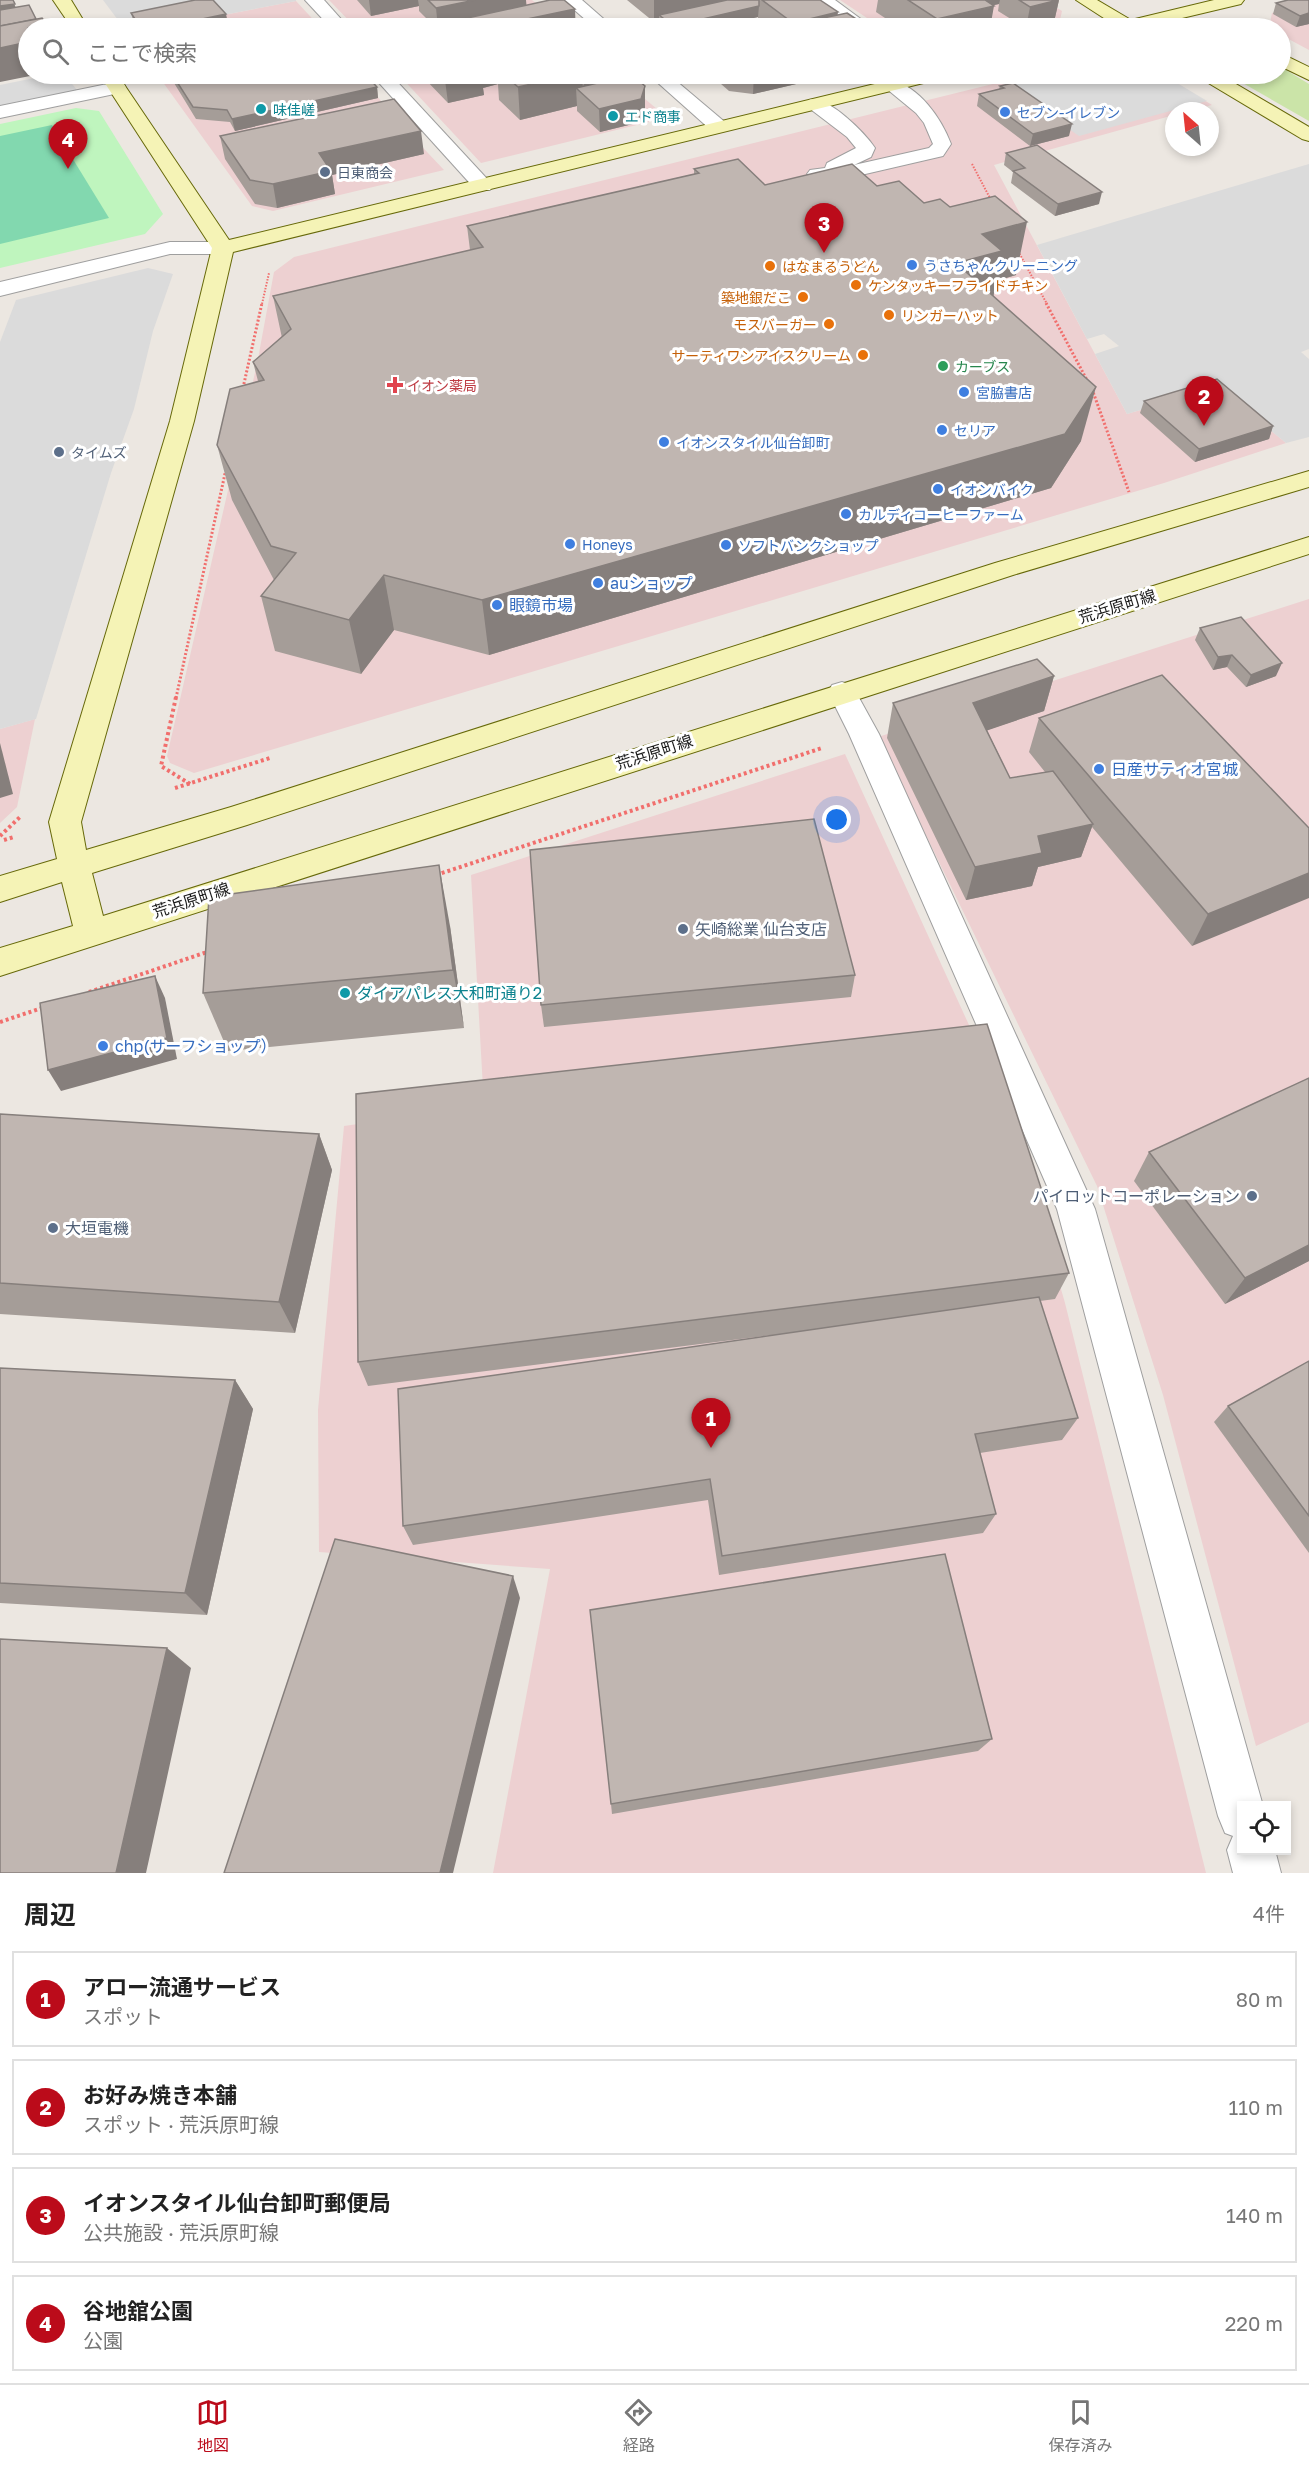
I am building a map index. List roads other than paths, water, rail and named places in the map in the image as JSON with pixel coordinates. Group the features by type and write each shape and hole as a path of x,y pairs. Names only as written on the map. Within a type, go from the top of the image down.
{"street":[{"path":"62,0 74,18"},
{"path":"314,0 331,18"},
{"path":"572,0 593,18"},
{"path":"824,0 850,18"},
{"path":"1085,0 1112,18"},
{"path":"1179,0 1210,18"},
{"path":"1165,18 1235,0"},
{"path":"1291,64 1309,74"},
{"path":"0,112 102,84"},
{"path":"91,932 65,822 182,421 223,248 115,84"},
{"path":"389,84 483,186"},
{"path":"669,84 719,127"},
{"path":"0,289 170,248 223,248 895,84"},
{"path":"1224,84 1309,135"},
{"path":"0,889 236,817 1004,569 1309,479"},
{"name":"荒浜原町線","path":"0,962 1309,545"},
{"path":"842,692 864,734 1076,1209 1238,1801"},
{"path":"1252,1855 1257,1873"}],"lane":[{"path":"822,172 848,172 936,152 942,144 934,121 921,107 891,85"},
{"path":"800,178 822,172 864,153 866,148 854,134 815,104"}],"place":[{"name":"味佳嵯","path":"261,109"},
{"name":"セブン-イレブン","path":"1005,112"},
{"name":"エド商事","path":"613,116"},
{"name":"谷地舘公園","path":"68,169"},
{"name":"日東商会","path":"325,172"},
{"name":"イオンスタイル仙台卸町郵便局","path":"824,253"},
{"name":"うさちゃんクリーニング","path":"912,265"},
{"name":"はなまるうどん","path":"770,266"},
{"name":"ケンタッキーフライドチキン","path":"856,285"},
{"name":"築地銀だこ","path":"803,297"},
{"name":"リンガーハット","path":"889,315"},
{"name":"モスバーガー","path":"829,324"},
{"name":"サーティワンアイスクリーム","path":"863,355"},
{"name":"カーブス","path":"943,366"},
{"name":"イオン薬局","path":"395,385"},
{"name":"宮脇書店","path":"964,392"},
{"name":"お好み焼き本舗","path":"1204,426"},
{"name":"セリア","path":"942,430"},
{"name":"イオンスタイル仙台卸町","path":"664,442"},
{"name":"タイムズ","path":"59,452"},
{"name":"イオンバイク","path":"938,489"},
{"name":"カルディコーヒーファーム","path":"846,514"},
{"name":"Honeys","path":"570,544"},
{"name":"ソフトバンクショップ","path":"726,545"},
{"name":"auショップ","path":"598,583"},
{"name":"眼鏡市場","path":"497,605"},
{"name":"日産サティオ宮城","path":"1099,769"},
{"name":"矢崎総業 仙台支店","path":"683,929"},
{"name":"ダイアパレス大和町通り2","path":"345,993"},
{"name":"chp(サーフショップ）","path":"103,1046"},
{"name":"パイロットコーポレーション","path":"1252,1196"},
{"name":"大垣電機","path":"53,1228"},
{"name":"アロー流通サービス","path":"711,1448"}]}
